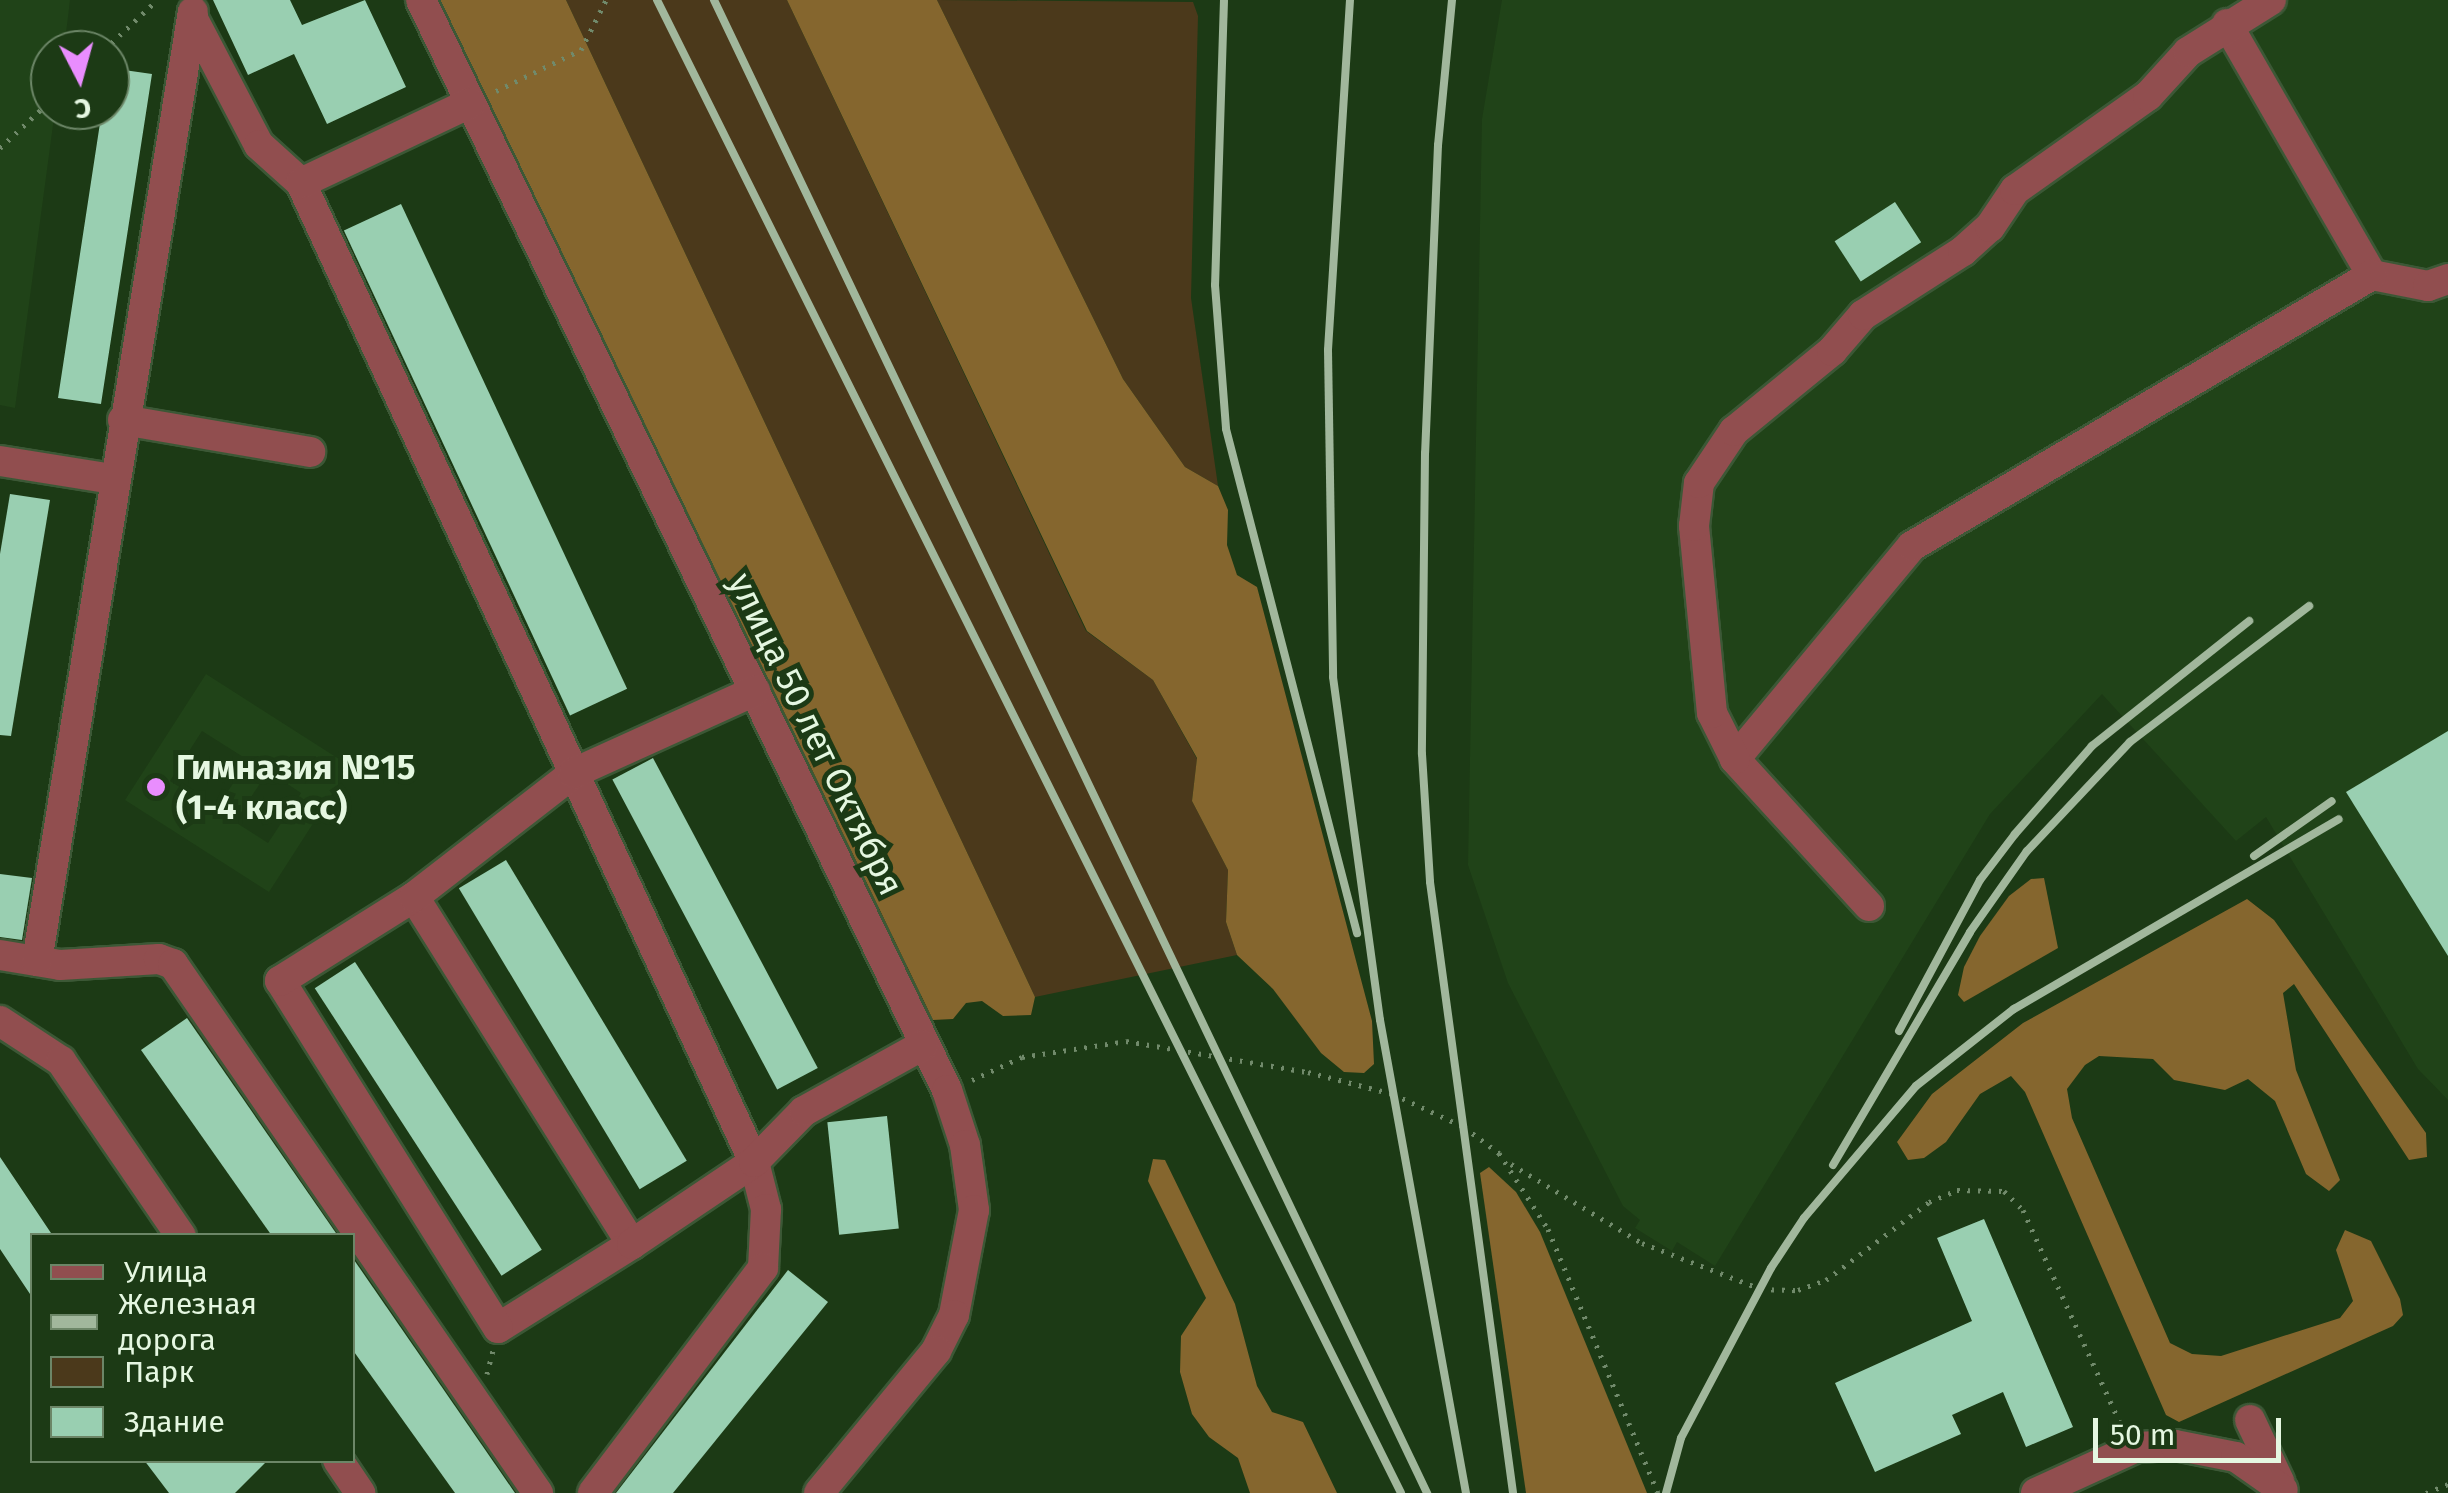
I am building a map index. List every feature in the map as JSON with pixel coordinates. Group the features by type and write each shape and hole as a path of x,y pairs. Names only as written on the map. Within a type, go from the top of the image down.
{"street":[{"name":"улица 50 лет Октября","path":"421,0 947,1090 965,1145 974,1210 958,1300 936,1351 819,1493"},
{"path":"1869,906 1735,759 1712,713 1696,564 1699,484 1713,454 1832,351 1863,315 1963,250 2036,172 2090,142 2227,24 2271,0"},
{"path":"194,9 259,145 301,183 754,1162 766,1208 763,1268 593,1493"},
{"path":"37,961 113,480 194,9"},
{"path":"2227,24 2372,275"},
{"path":"301,183 470,103"},
{"path":"1735,759 1912,546 2372,275 2428,286 2448,279"},
{"path":"123,420 310,452"},
{"path":"0,461 113,480"},
{"path":"754,691 574,773 414,897 280,980 498,1328 754,1162 804,1111 922,1044"},
{"path":"414,897 632,1244"},
{"path":"0,955 37,961 159,959 173,964 538,1493"},
{"path":"0,1021 61,1061 179,1233"},
{"path":"2250,1420 2284,1492"},
{"path":"2036,1493 2137,1447 2221,1452 2260,1468 2284,1492"},
{"path":"340,1463 360,1493"}],"path":[{"path":"123,30 152,0"},
{"path":"470,103 580,50 606,0"},
{"path":"0,148 30,120"},
{"path":"947,1090 1022,1057 1080,1044 1174,1046 1393,1094 1464,1127 1504,1159 1642,1244 1760,1289 1798,1290 1826,1280 1929,1202 1957,1190 2004,1191 2023,1210 2106,1404 2137,1447"},
{"path":"1504,1159 1548,1229 1658,1493"},
{"path":"480,1404 498,1328"},
{"path":"2426,1493 2448,1484"}],"shaded area":[{"path":"0,0 70,0 66,30 30,30 30,130 52,130 15,408 0,405"},
{"path":"440,0 566,0 1035,997 1031,1015 1003,1016 982,1001 966,1003 953,1019 933,1020"},
{"path":"787,0 937,0 1123,379 1185,467 1218,486 1228,510 1227,545 1237,575 1257,587 1372,1021 1374,1064 1364,1073 1344,1072 1321,1053 1273,989 1237,955 1226,922 1228,870 1192,801 1197,758 1153,680 1087,631"},
{"path":"1502,0 2448,0 2448,1100 2418,1069 2266,817 2236,841 2102,694 1990,814 1715,1266 1677,1242 1672,1251 1635,1228 1640,1220 1623,1206 1508,983 1468,865 1482,119"},
{"name":"Гимназия №15 (1-4 класс)","path":"206,674 350,766 269,892 125,800","holes":["202,731 248,760 216,810 170,781","268,771 301,793 268,843 235,822"]},
{"path":"2044,878 2058,948 1964,1002 1958,995 1964,967 1980,936 2009,896 2031,879"},
{"path":"2247,899 2274,920 2426,1133 2427,1157 2409,1160 2294,984 2283,993 2296,1070 2340,1180 2329,1191 2306,1174 2275,1101 2248,1079 2225,1090 2174,1080 2153,1059 2099,1056 2085,1065 2067,1089 2072,1118 2170,1343 2192,1354 2221,1356 2340,1318 2353,1301 2336,1250 2345,1230 2371,1241 2400,1299 2403,1315 2393,1326 2179,1422 2166,1415 2025,1092 2011,1076 1980,1094 1946,1142 1924,1158 1908,1160 1897,1142 1932,1094 2023,1023"},
{"path":"1153,1159 1165,1160 1235,1304 1257,1386 1272,1412 1303,1422 1337,1493 1250,1493 1238,1458 1209,1437 1192,1414 1180,1372 1181,1336 1206,1298 1148,1181"},
{"path":"1489,1167 1516,1192 1540,1232 1647,1493 1526,1493 1480,1173"}],"green space":[{"path":"566,0 787,0 1086,631 1153,680 1197,759 1192,801 1228,870 1226,922 1237,955 1035,997"},
{"path":"937,0 1193,2 1198,16 1191,298 1218,486 1185,467 1123,379"}],"building":[{"path":"213,0 290,0 302,25 365,0 406,87 327,124 294,54 248,75"},
{"path":"130,71 152,74 101,404 58,398 99,130 130,130"},
{"path":"1895,202 1921,242 1861,281 1835,241"},
{"path":"401,204 627,689 570,715 344,231"},
{"path":"10,494 50,500 11,736 0,735 0,554"},
{"path":"2448,731 2448,956 2346,792"},
{"path":"653,758 818,1068 777,1090 612,780"},
{"path":"506,860 687,1161 640,1189 459,888"},
{"path":"0,874 32,878 22,940 0,937"},
{"path":"355,962 542,1250 502,1276 315,988"},
{"path":"187,1018 336,1233 270,1233 141,1050"},
{"path":"887,1116 899,1228 839,1235 827,1122"},
{"path":"0,1157 51,1233 30,1233 30,1294 0,1249"},
{"path":"1984,1219 2073,1427 2026,1447 2003,1392 1952,1415 1961,1434 1875,1472 1835,1383 1972,1321 1937,1238"},
{"path":"355,1261 515,1493 455,1493 355,1353"},
{"path":"788,1270 828,1302 673,1493 616,1493"},
{"path":"146,1463 265,1463 235,1493 169,1493"}],"railway":[{"path":"657,0 1401,1493"},
{"path":"714,0 1427,1493"},
{"path":"1224,0 1215,285 1226,429 1357,933"},
{"path":"1350,0 1328,350 1333,677 1380,1020 1466,1493"},
{"path":"1452,0 1438,145 1425,453 1422,754 1430,882 1513,1493"},
{"path":"1833,1165 1970,932 2027,851 2130,742 2309,606"},
{"path":"1899,1031 1980,880 2015,834 2092,746 2249,621"},
{"path":"2254,856 2332,801"},
{"path":"1666,1493 1681,1438 1771,1268 1804,1218 1916,1086 2014,1009 2339,819"}],"place":[{"name":"Гимназия №15 (1-4 класс)","path":"156,787"}]}
